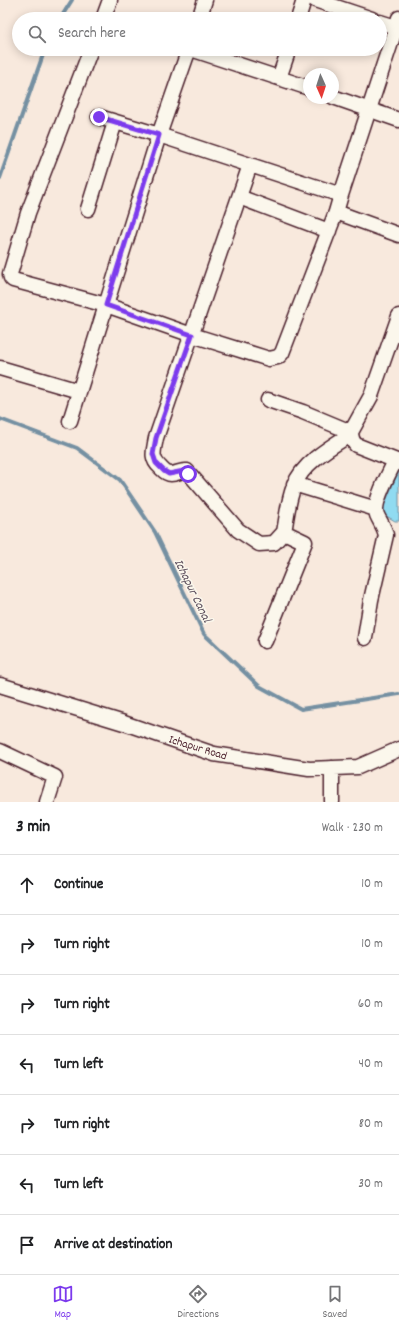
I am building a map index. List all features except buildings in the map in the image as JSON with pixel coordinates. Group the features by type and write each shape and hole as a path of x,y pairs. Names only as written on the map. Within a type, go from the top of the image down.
{"street":[{"path":"106,12 110,0"},
{"path":"201,12 205,0"},
{"path":"300,12 304,0"},
{"path":"315,0 351,12"},
{"path":"387,52 397,22"},
{"path":"88,56 28,212 10,274 11,278 13,280 106,305 192,335 269,359 278,357 282,354 336,212 386,56"},
{"path":"70,421 159,135 187,56"},
{"path":"212,56 303,86"},
{"path":"280,78 286,56"},
{"path":"339,99 399,120"},
{"path":"99,117 159,135 341,195"},
{"path":"88,209 116,122"},
{"path":"250,165 156,438 153,454 153,459 156,463 166,473 172,474 184,471 187,472 238,530 259,544 274,543 284,532 289,502 294,484 302,472 324,451 351,433 371,396 399,316"},
{"path":"239,197 329,231"},
{"path":"336,212 399,235"},
{"path":"0,368 79,391"},
{"path":"268,400 303,412 351,433"},
{"path":"351,433 353,442 356,445 397,461 376,505 376,514 384,527 386,535 371,600 365,638"},
{"path":"294,484 376,509"},
{"path":"265,641 305,542 284,532"},
{"name":"Ichapur Road","path":"0,685 124,723 214,754 309,769 358,767 399,749"},
{"path":"0,751 55,777 47,802"},
{"path":"332,768 332,802"}],"water":[{"path":"399,470 399,521 395,521 381,513"}],"waterway":[{"path":"64,12 72,0"},
{"path":"0,178 43,56"},
{"name":"Ichapur Canal","path":"0,419 77,448 120,480 155,532 204,634 259,686 301,709 399,694"}],"route":[{"path":"99,117 159,135 106,305 192,335 156,438 153,454 153,459 166,473 172,474 184,471 188,474"}]}
